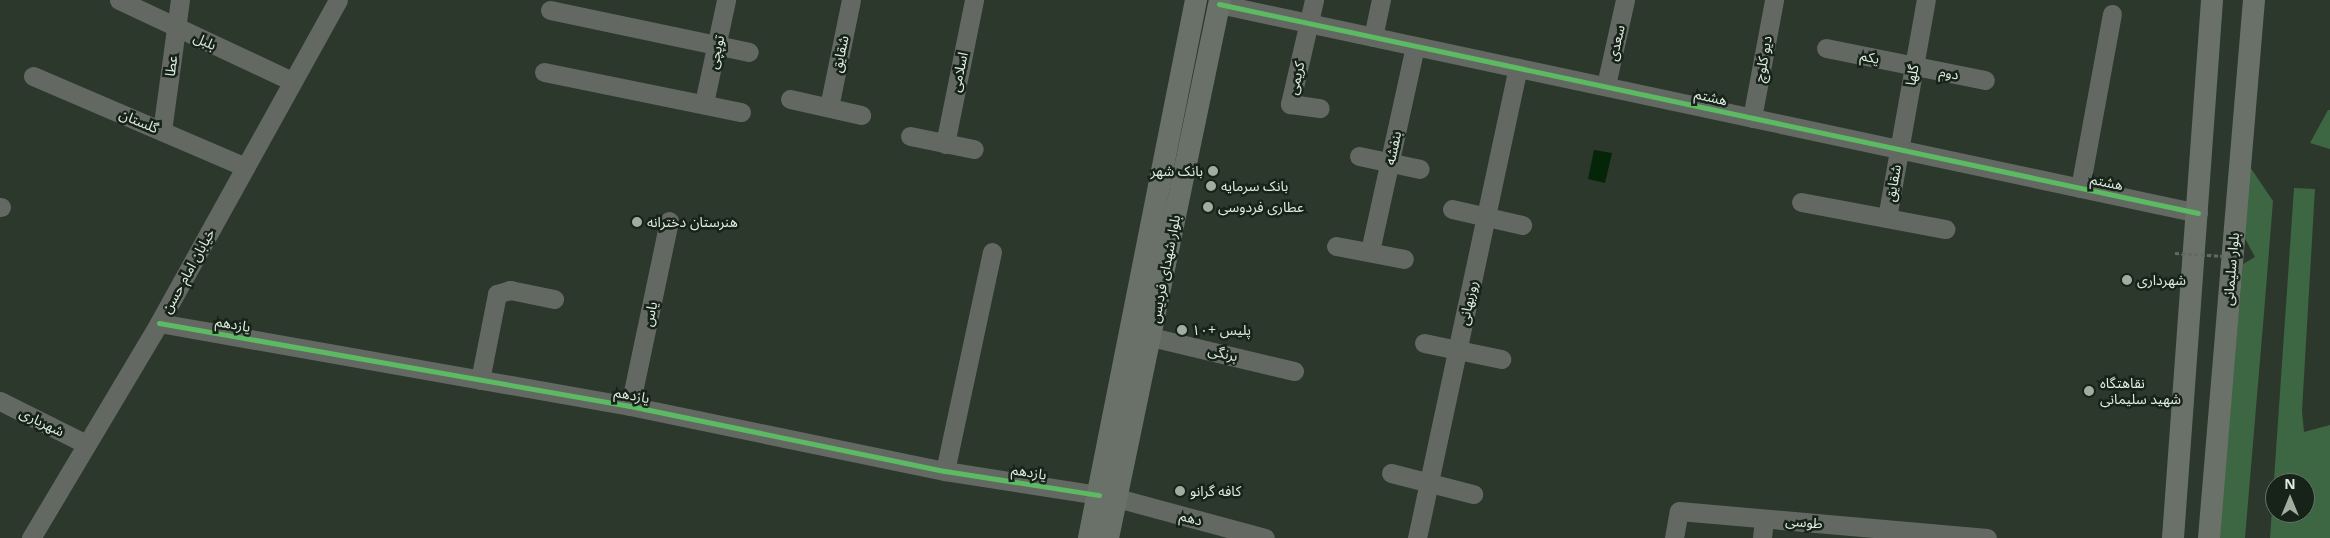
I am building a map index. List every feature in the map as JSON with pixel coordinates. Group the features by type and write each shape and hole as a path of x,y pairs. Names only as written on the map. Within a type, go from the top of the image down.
{"main road":[{"name":"بلوار شهدای فردیس","path":"1108,538 1108,497 1196,0"},
{"path":"2173,538 2212,0"},
{"name":"بلوار سلیمانی","path":"2209,538 2254,0"},
{"name":"بلوار شهدای فردیس","path":"1089,538 1108,497 1151,337 1220,2"}],"street":[{"name":"بلبل","path":"119,0 292,81"},
{"name":"عطا","path":"162,131 180,0"},
{"name":"خیابان امام حسن","path":"30,538 84,443 159,323 338,0"},
{"name":"توپچی","path":"704,103 726,0"},
{"name":"شقایق","path":"829,107 851,0"},
{"name":"اسلامی","path":"944,144 974,0"},
{"path":"1309,23 1314,0"},
{"path":"1373,37 1381,0"},
{"name":"سعدی","path":"1606,85 1625,0"},
{"name":"دیو کلوچ","path":"1752,118 1774,0"},
{"name":"گلها","path":"1899,149 1926,0"},
{"name":"هشتم","path":"1220,2 1373,37 1606,85 2198,213"},
{"path":"550,10 749,52"},
{"path":"2080,188 2112,14"},
{"name":"کریمی","path":"1309,23 1290,104 1320,108"},
{"name":"بنفشه","path":"1370,251 1415,46"},
{"name":"یکم","path":"1826,48 1914,67"},
{"name":"دوم","path":"1914,67 1984,80"},
{"name":"روزبهانی","path":"1418,538 1518,68"},
{"path":"544,72 741,112"},
{"name":"گلستان","path":"34,76 245,167"},
{"path":"790,99 861,115"},
{"path":"910,136 974,149"},
{"name":"شقایق","path":"1887,218 1899,149"},
{"path":"1359,156 1420,169"},
{"path":"1801,202 1945,229"},
{"path":"1452,209 1522,225"},
{"name":"یاس","path":"630,406 669,221"},
{"path":"1336,246 1404,259"},
{"path":"945,471 992,252"},
{"path":"480,380 497,294 510,290 554,299"},
{"name":"یازدهم","path":"159,323 630,406 945,471 1108,497"},
{"name":"برنگی","path":"1151,337 1294,370"},
{"path":"1424,344 1501,359"},
{"name":"شهریاری","path":"0,401 84,443"},
{"path":"1391,473 1473,494"},
{"name":"دهم","path":"1108,497 1265,538"},
{"name":"طوسی","path":"1674,538 1678,511 1987,538"},
{"path":"1762,538 1764,519"}],"path":[{"path":"2175,253 2241,257"}],"shaded area":[{"path":"2328,110 2330,110 2330,149 2310,143"},
{"path":"1594,150 1612,153 1605,183 1588,179"},
{"path":"2250,167 2273,201 2264,313 2245,538 2219,538 2243,264 2255,257 2242,233"},
{"path":"2294,188 2315,189 2302,411 2304,432 2330,425 2330,538 2270,538 2271,523 2315,523 2315,473 2274,473"}],"cycle path":[{"path":"1219,4 2198,213"},
{"path":"159,323 630,406 945,471 1099,495"}],"place":[{"name":"بانک شهر","path":"1213,171"},
{"name":"بانک سرمایه","path":"1211,186"},
{"name":"عطاری فردوسی","path":"1208,207"},
{"name":"هنرستان دخترانه","path":"637,222"},
{"name":"شهرداری","path":"2127,280"},
{"name":"پلیس +۱۰","path":"1182,330"},
{"name":"نقاهتگاه شهید سلیمانی","path":"2089,391"},
{"name":"کافه گرانو","path":"1180,491"}]}
